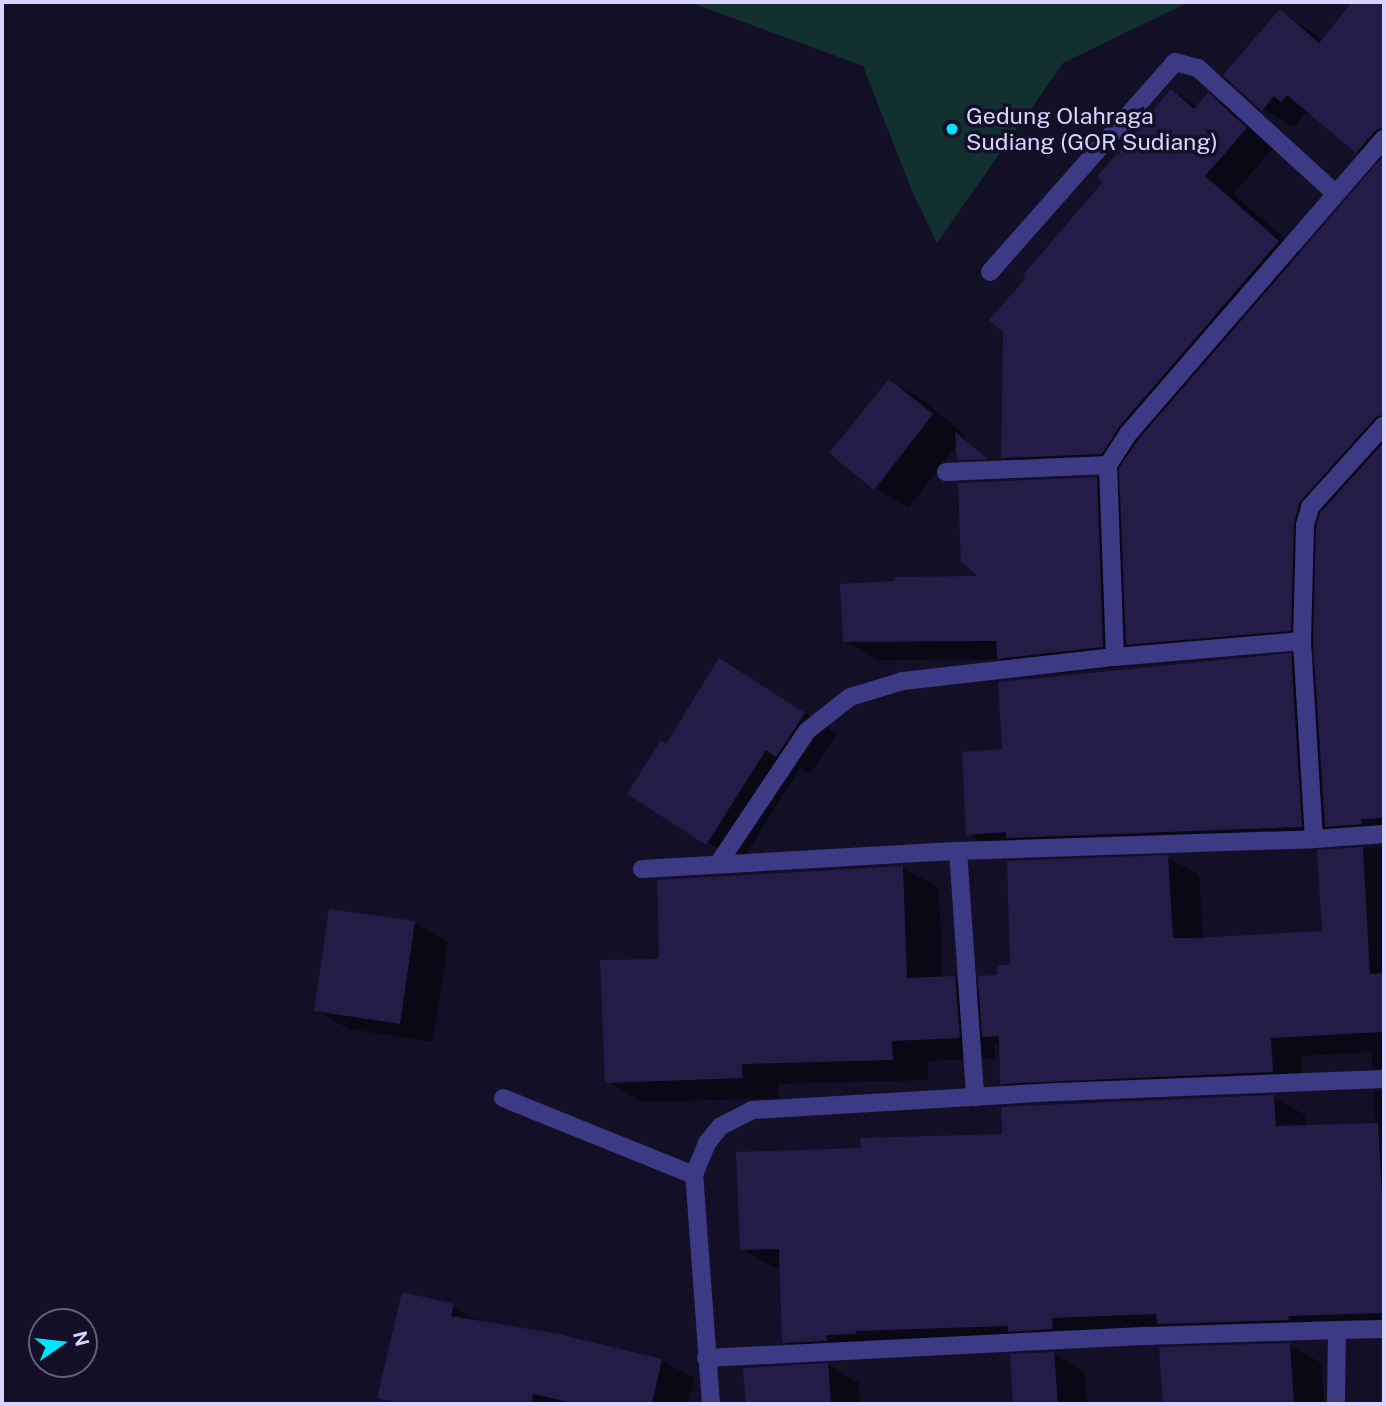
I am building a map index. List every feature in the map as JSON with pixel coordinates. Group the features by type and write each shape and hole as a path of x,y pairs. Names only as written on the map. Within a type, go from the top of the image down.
{"street":[{"path":"990,272 1175,62 1198,68 1335,192"},
{"path":"1115,657 1108,465 1128,434 1384,138"},
{"path":"1314,839 1302,641 1306,526 1310,507 1384,425"},
{"path":"946,472 1108,465"},
{"path":"718,864 807,731 850,697 903,681 1115,657 1302,641"},
{"path":"642,869 958,851 1314,839 1384,834"},
{"path":"958,851 975,1097"},
{"path":"711,1404 694,1175 707,1143 721,1126 752,1110 1384,1079"},
{"path":"503,1098 694,1175"},
{"path":"706,1358 1147,1336 1384,1329"},
{"path":"1336,1404 1337,1330"}],"green space":[{"name":"Gedung Olahraga Sudiang (GOR Sudiang)","path":"689,2 1189,2 1063,63 937,243 912,191 863,66"}],"building":[{"path":"1352,2 1384,2 1384,127 1376,130 1356,153 1287,95 1281,102 1274,96 1262,111 1223,75 1280,9 1319,43"},
{"path":"1171,89 1194,109 1208,92 1247,128 1205,176 1279,241 1119,427 1102,454 1001,458 1003,332 989,320 1026,278 1023,275 1103,182 1097,177"},
{"path":"1384,155 1384,414 1376,417 1299,503 1294,524 1291,631 1126,645 1119,468 1137,441"},
{"path":"889,379 933,414 874,490 829,453"},
{"path":"955,432 988,459 957,460"},
{"path":"1384,442 1384,818 1361,819 1362,824 1325,827 1313,641 1316,527 1320,513"},
{"path":"1097,477 1103,647 997,659 996,641 843,642 840,584 895,581 895,577 978,576 961,562 958,483"},
{"path":"1291,653 1302,827 1006,838 1006,832 966,835 962,752 1002,749 998,682"},
{"path":"719,658 805,713 776,757 766,750 706,845 627,794 661,740 666,744"},
{"path":"1363,847 1370,974 1384,973 1384,1032 1271,1038 1273,1072 1000,1084 999,1036 982,1037 978,976 997,975 997,965 1010,965 1007,861 1168,855 1173,938 1194,938 1322,931 1317,850"},
{"path":"903,866 907,978 955,976 960,1038 892,1041 893,1060 742,1064 743,1078 605,1083 600,960 659,959 657,880"},
{"path":"329,909 415,921 400,1024 314,1011"},
{"path":"1274,1095 1276,1126 1378,1123 1384,1235 1384,1313 1288,1316 1289,1320 1157,1324 1156,1314 1052,1318 1053,1329 1008,1332 1008,1326 856,1331 856,1334 826,1335 827,1341 782,1343 779,1249 740,1250 736,1152 861,1148 860,1138 1002,1134 1001,1107"},
{"path":"402,1292 454,1304 451,1316 558,1334 662,1359 652,1404 578,1404 533,1394 531,1404 404,1404 377,1398"},
{"path":"1290,1343 1294,1404 1163,1404 1159,1347"},
{"path":"1054,1352 1058,1404 1013,1404 1010,1354"},
{"path":"828,1363 831,1404 746,1404 743,1368"}],"place":[{"name":"Gedung Olahraga Sudiang (GOR Sudiang)","path":"952,129"}]}
